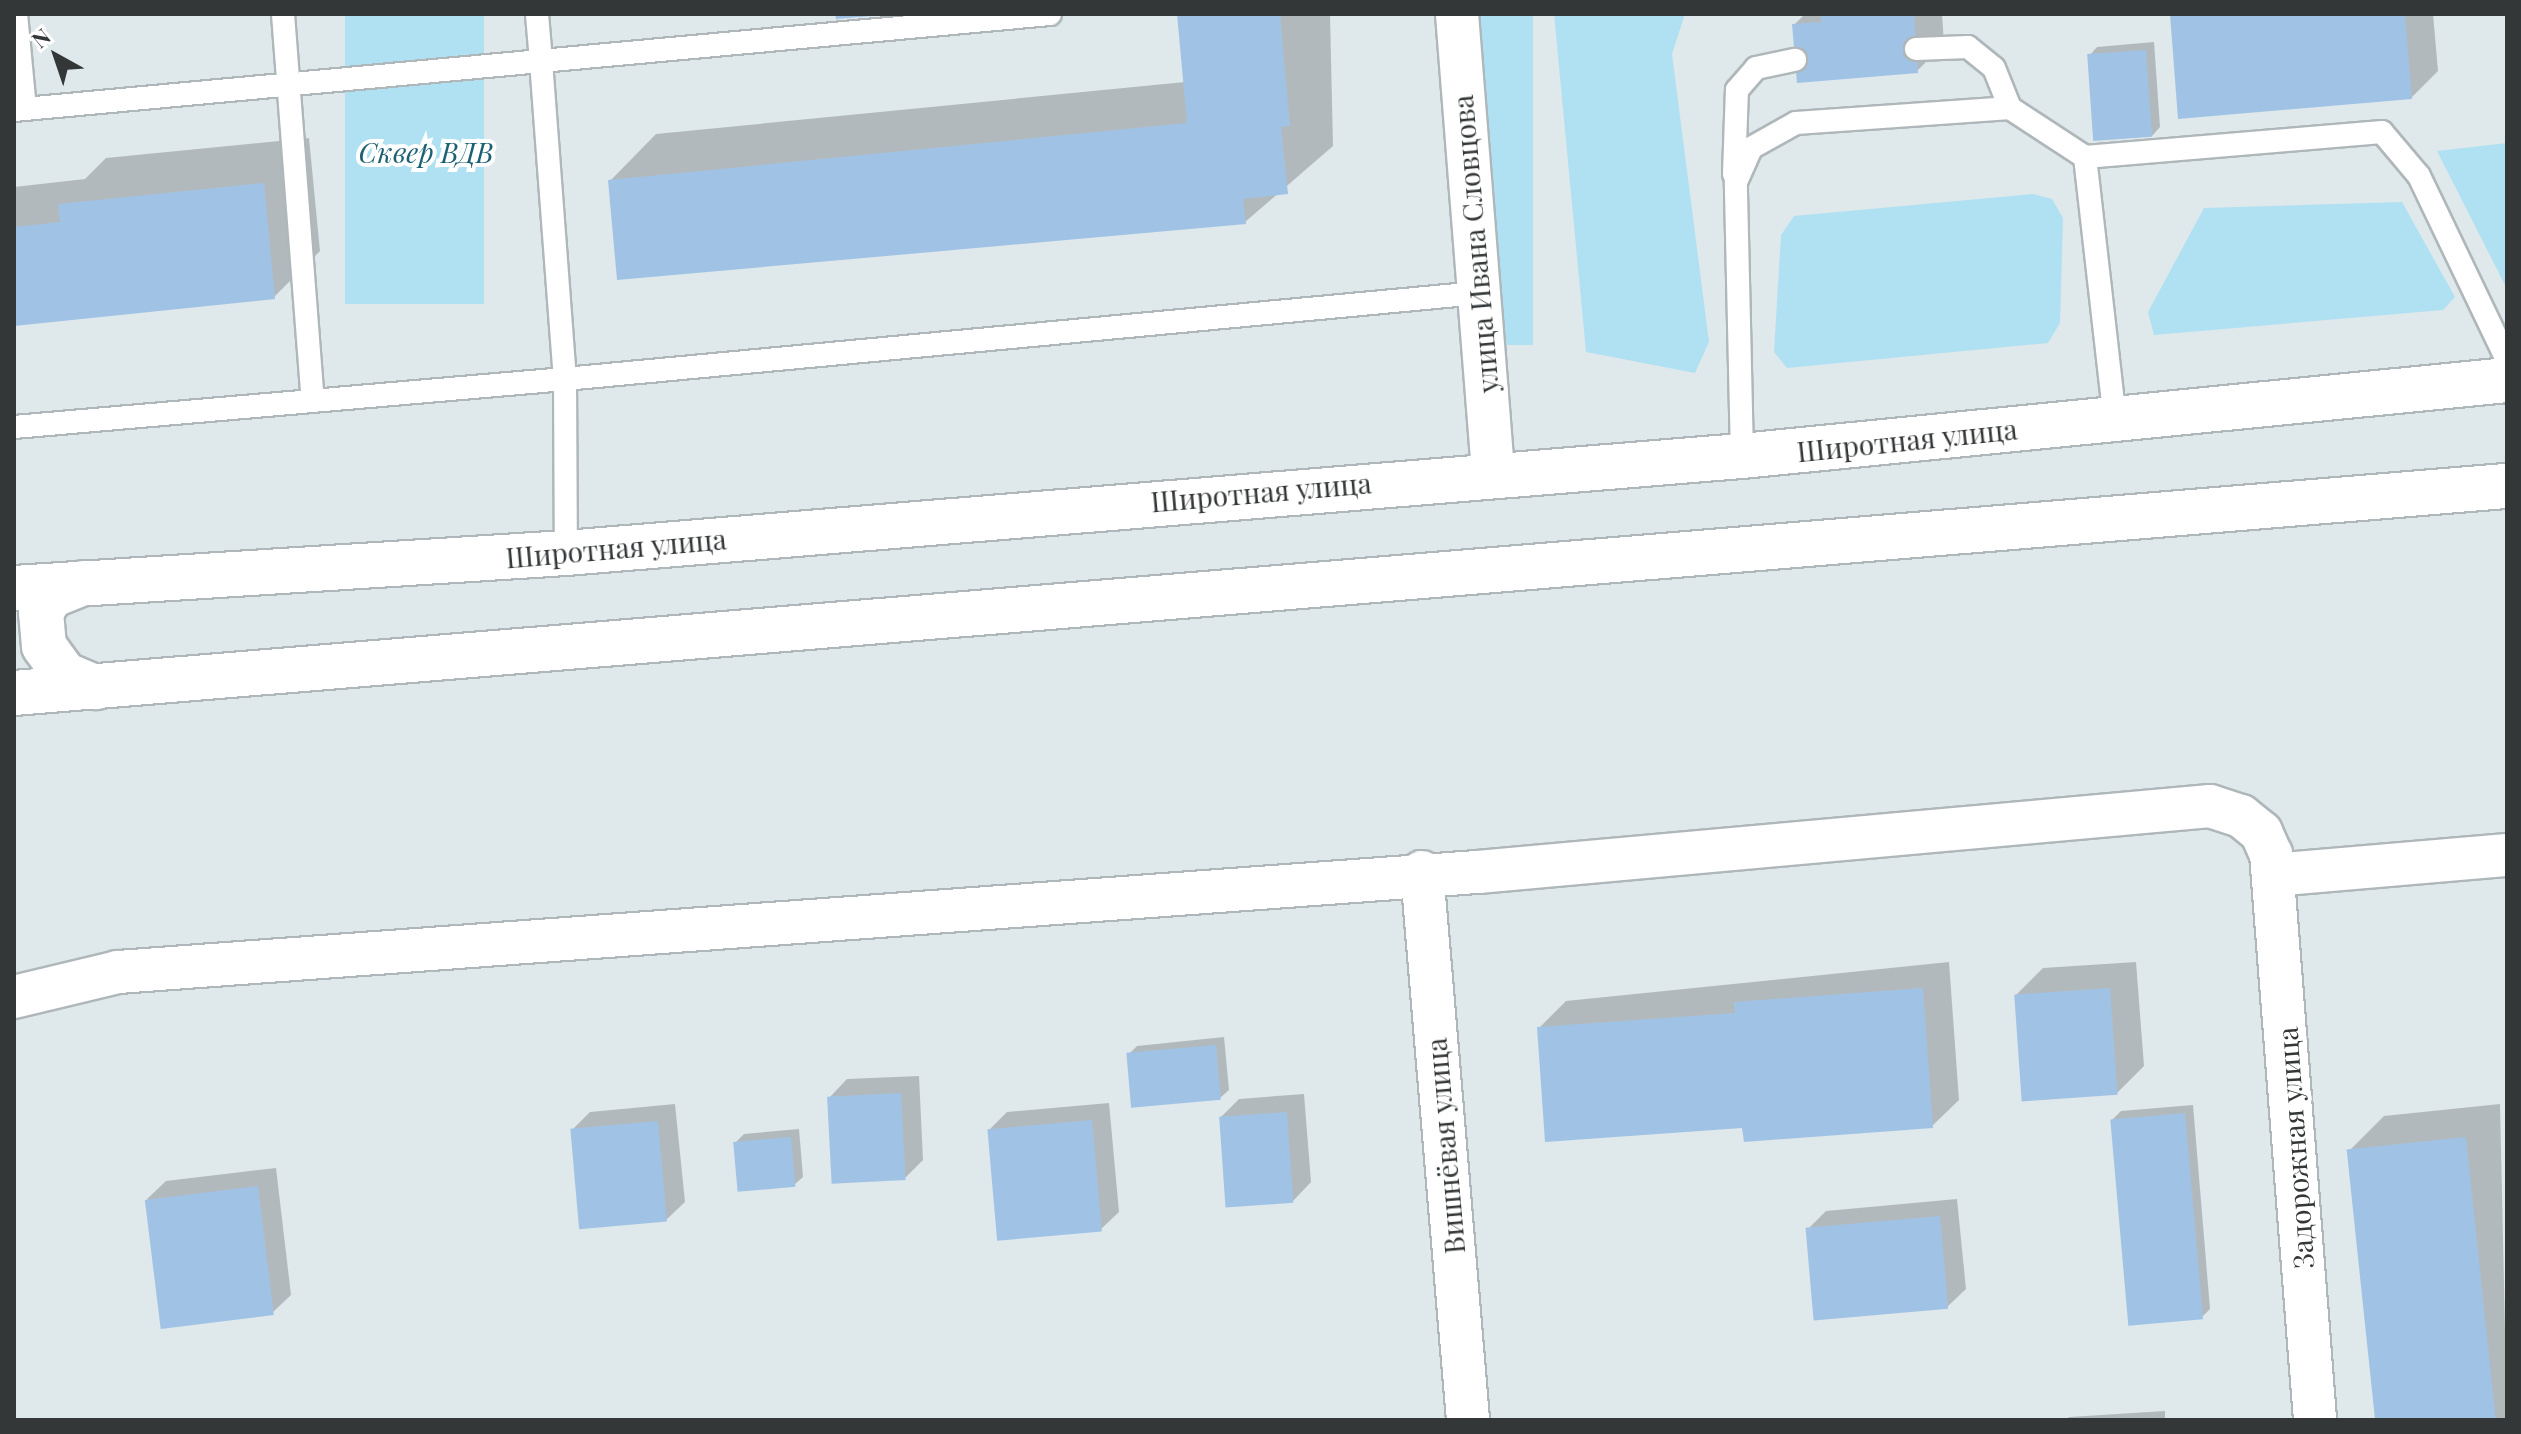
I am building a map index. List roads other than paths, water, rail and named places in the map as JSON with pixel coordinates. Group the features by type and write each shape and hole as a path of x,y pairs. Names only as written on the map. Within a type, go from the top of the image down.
{"main road":[{"name":"Широтная улица","path":"14,588 566,553 1742,456 2507,380"},
{"path":"14,693 2507,486"},
{"path":"85,582 51,596 41,612 43,635 64,674 95,687"}],"street":[{"name":"улица Ивана Словцова","path":"1457,14 1493,475"},
{"name":"Задорожная улица","path":"14,997 118,972 1422,872 2210,806 2261,832 2273,875 2315,1420"},
{"path":"2273,875 2507,855"},
{"name":"Вишнёвая улица","path":"1422,872 1468,1420"}],"lane":[{"path":"16,14 20,110 1050,14"},
{"path":"283,14 313,400"},
{"path":"537,14 565,379 566,553"},
{"path":"1916,49 1968,47 1994,68 2010,108 2085,157 2382,132 2419,176 2507,360"},
{"path":"1742,456 1735,201 1737,90 1756,68 1795,60"},
{"path":"1735,201 1741,164 1779,128 2010,108"},
{"path":"2085,157 2115,419"},
{"path":"14,427 1479,293"}],"park label":[{"name":"Сквер ВДВ","path":"426,152"}]}
